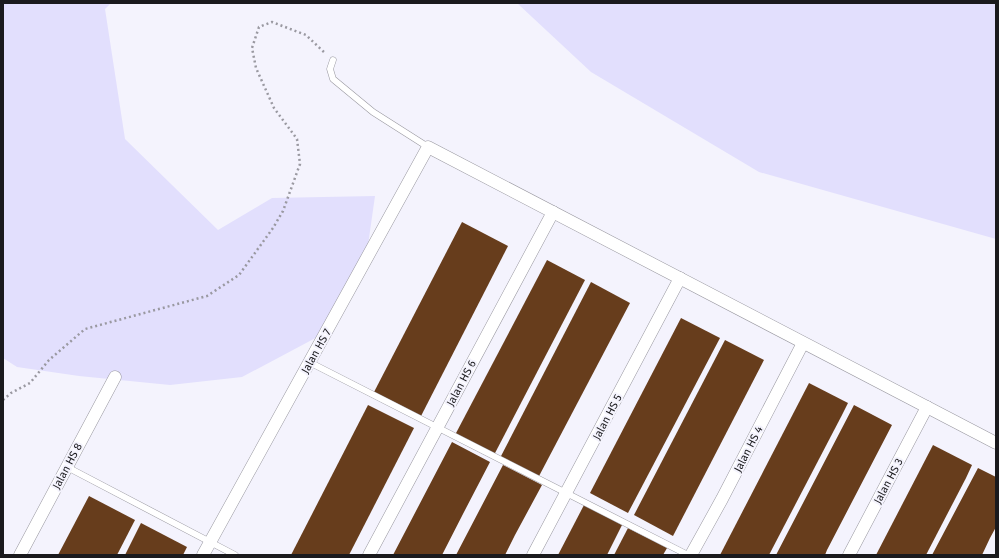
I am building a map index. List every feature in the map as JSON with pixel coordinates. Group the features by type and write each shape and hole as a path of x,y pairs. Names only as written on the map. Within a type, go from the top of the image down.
{"street":[{"path":"428,147 996,443"},
{"name":"Jalan HS 7","path":"202,555 428,147"},
{"name":"Jalan HS 6","path":"369,555 553,212"},
{"name":"Jalan HS 5","path":"533,555 680,278"},
{"name":"Jalan HS 4","path":"691,555 803,342"},
{"name":"Jalan HS 8","path":"20,555 115,377"},
{"name":"Jalan HS 3","path":"849,555 927,407"}],"lane":[{"path":"333,60 330,68 333,79 373,112 428,147"},
{"path":"309,362 688,555"},
{"path":"67,467 235,555"}],"path":[{"path":"3,400 11,393 30,383 49,360 85,329 207,296 239,275 273,228 282,211 300,164 296,139 274,108 256,68 252,48 259,27 272,22 306,35 333,60"}],"shaded area":[{"path":"3,3 111,3 105,9 125,139 218,230 272,198 375,196 367,252 323,334 242,377 170,385 79,376 17,367 3,358"},
{"path":"517,3 996,3 996,239 759,172 591,72"}],"building":[{"path":"462,222 508,246 420,418 373,394"},
{"path":"547,260 585,280 494,455 455,435"},
{"path":"591,282 630,303 538,478 500,458"},
{"path":"681,318 720,338 628,513 590,493"},
{"path":"725,340 764,360 673,536 634,515"},
{"path":"809,383 848,403 842,415 769,555 720,555"},
{"path":"368,405 414,428 349,555 291,555"},
{"path":"854,405 892,425 825,555 776,555"},
{"path":"452,442 490,462 442,555 393,555"},
{"path":"933,445 972,465 966,478 926,555 876,555"},
{"path":"503,465 542,485 505,555 456,555"},
{"path":"978,468 996,477 996,527 982,555 932,555"},
{"path":"89,496 135,520 117,555 58,555"},
{"path":"584,505 622,525 607,555 558,555"},
{"path":"141,523 187,547 183,555 125,555"},
{"path":"628,528 667,548 663,555 614,555"}]}
